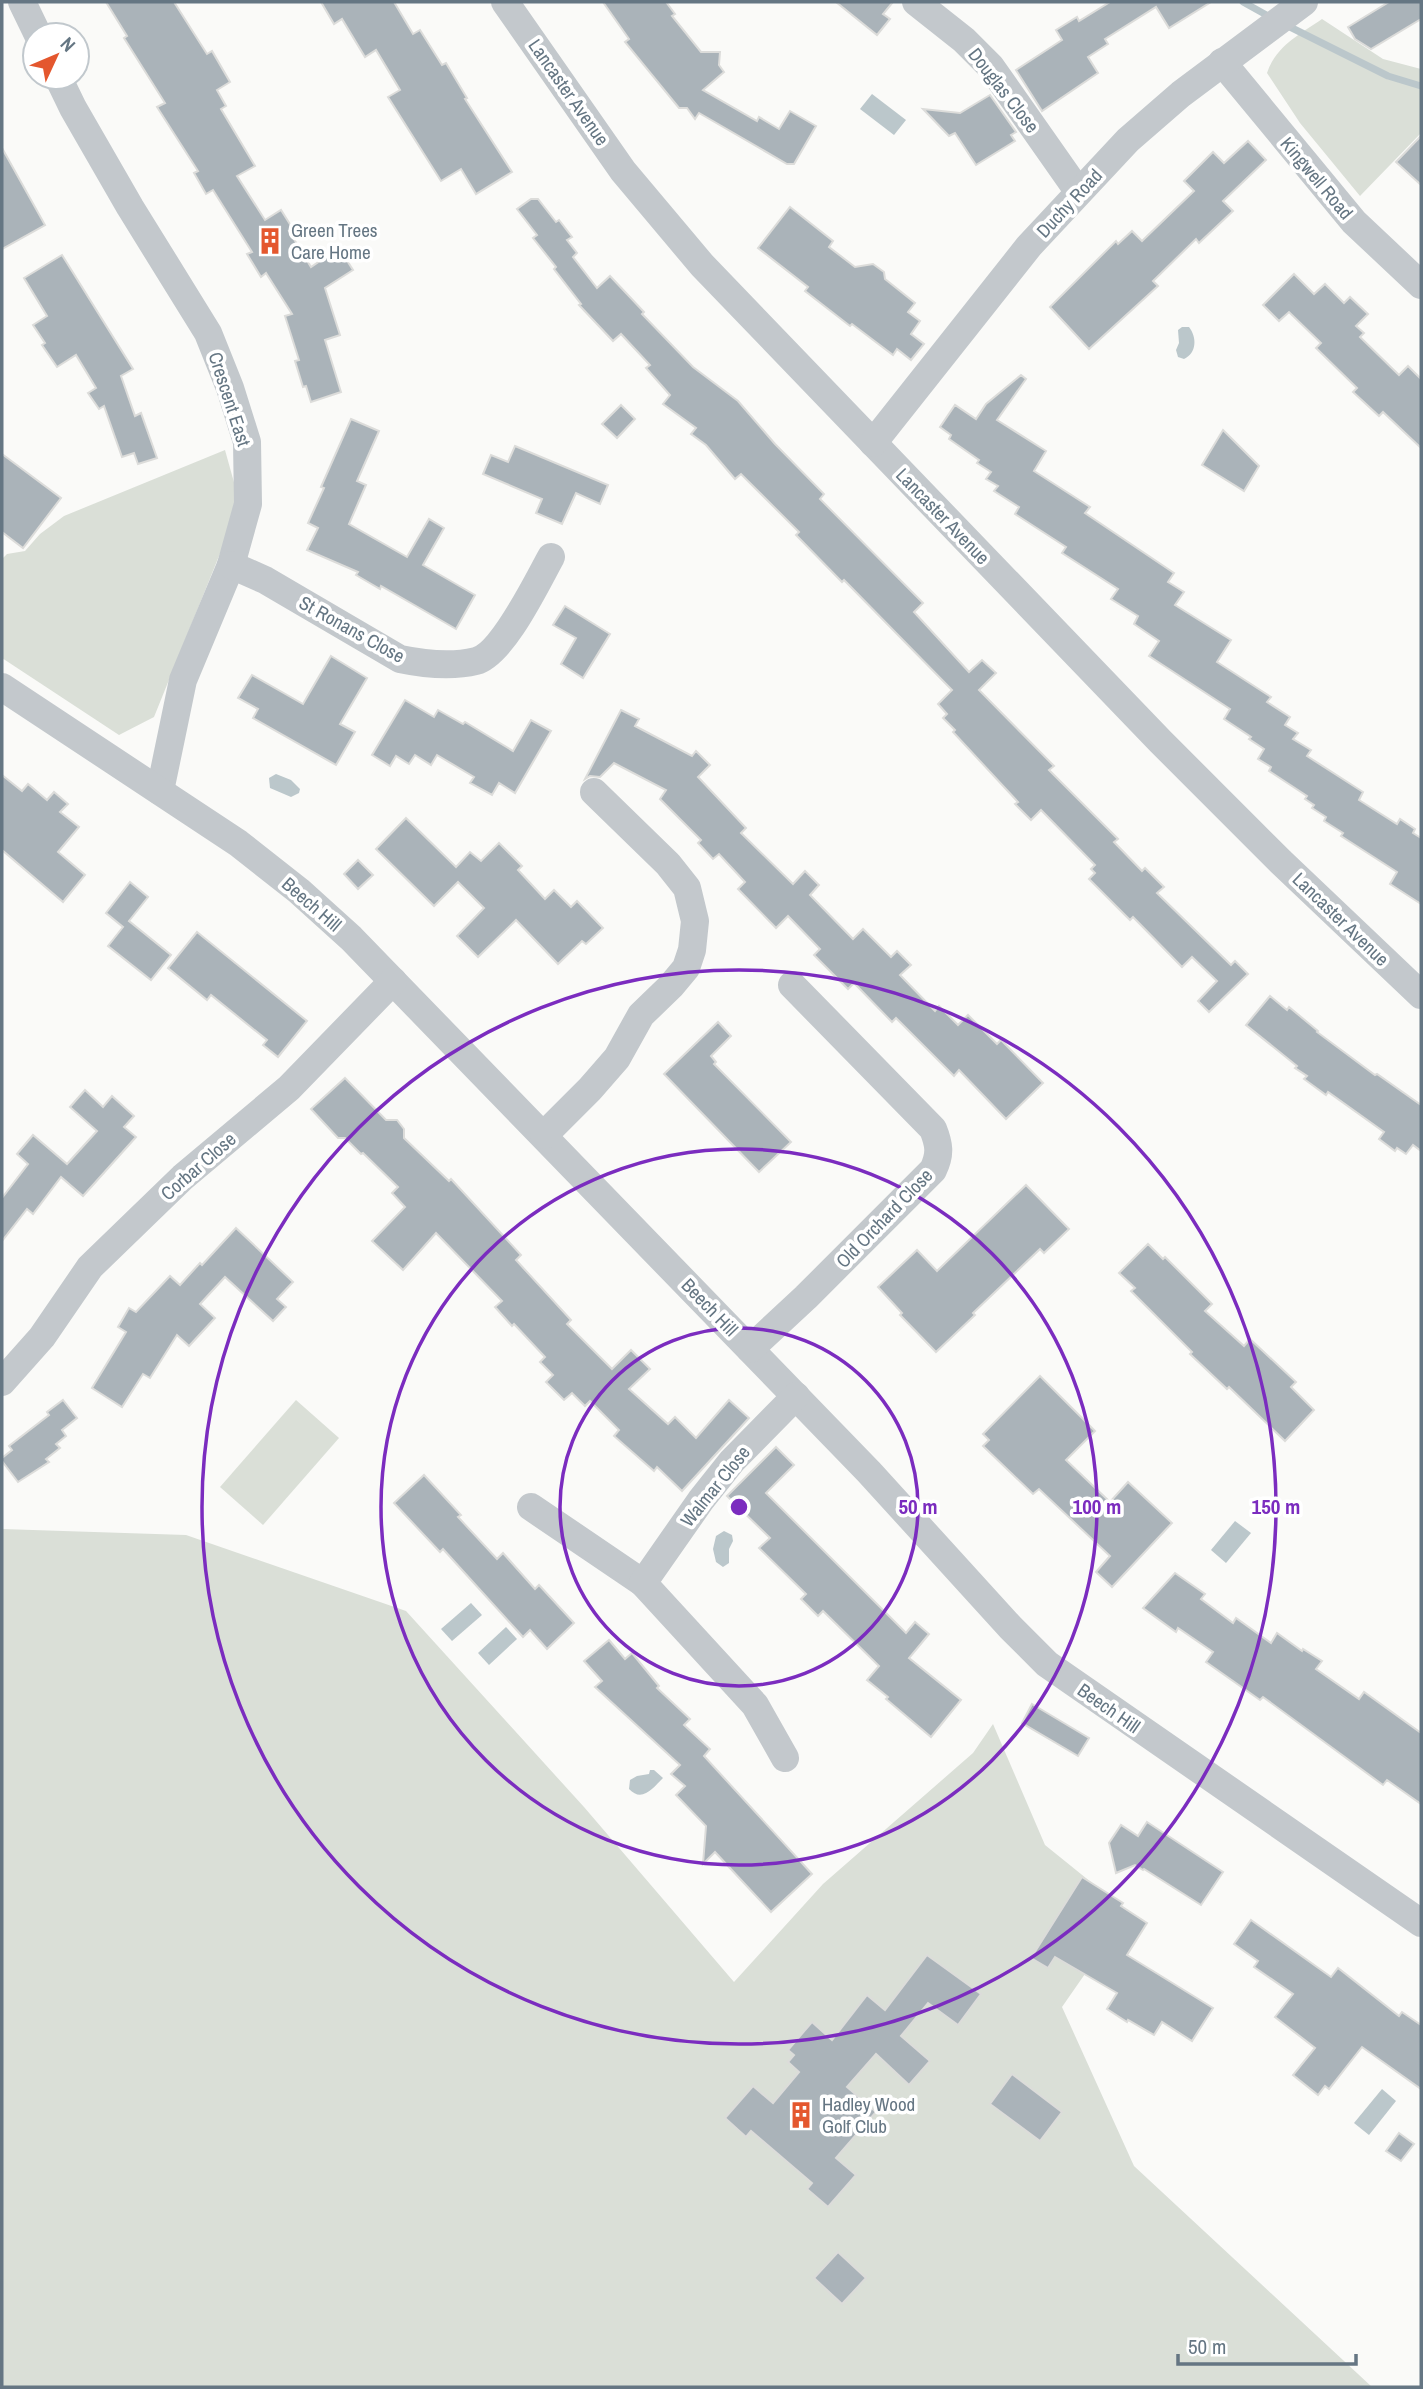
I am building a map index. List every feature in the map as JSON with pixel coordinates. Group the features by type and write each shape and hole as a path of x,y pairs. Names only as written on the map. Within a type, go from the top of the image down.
{"street":[{"path":"22,2 31,21"},
{"name":"Lancaster Avenue","path":"505,2 624,171 702,265 1179,760 1281,862 1421,995"},
{"name":"Douglas Close","path":"916,2 964,40 991,67 1079,191"},
{"name":"Duchy Road","path":"873,443 1016,261 1128,140 1181,93 1296,7"},
{"name":"Kingwell Road","path":"1223,62 1302,162 1354,222 1421,285"},
{"name":"Crescent East","path":"65,91 124,196 208,333 230,388 247,442 248,504 231,565 184,680 160,791"},
{"name":"St Ronans Close","path":"231,565 265,580 400,659 423,664 478,661 505,637 551,557"},
{"name":"Beech Hill","path":"2,687 238,843 299,891 351,938 796,1396 1047,1664 1421,1923"},
{"path":"544,1135 617,1058 641,1015 686,968 692,950 695,921 687,888 668,864 594,792"},
{"name":"Corbar Close","path":"7,1366 42,1337 90,1268 183,1177 289,1088 393,981"},
{"name":"Old Orchard Close","path":"750,1349 933,1170 939,1157 938,1142 933,1129 792,985"},
{"name":"Walmar Close","path":"643,1583 732,1461 796,1396"},
{"path":"531,1507 643,1583 755,1705 785,1758"}],"shaded area":[{"path":"1322,19 1383,59 1421,69 1421,133 1360,196 1300,123 1267,73 1282,48"},
{"path":"872,94 906,120 894,135 860,109"},
{"path":"1189,327 1194,340 1191,353 1184,359 1178,357 1176,350 1179,343 1178,330"},
{"path":"225,450 240,504 154,717 119,735 2,658 2,559 7,554 25,551 40,534 64,516"},
{"path":"276,774 291,780 300,789 299,793 291,797 270,788 269,778"},
{"path":"296,1400 339,1438 263,1525 220,1487"},
{"path":"1235,1521 1251,1533 1226,1563 1211,1550"},
{"path":"2,1529 186,1535 406,1611 584,1807 734,1982 823,1884 973,1753 993,1724 1045,1845 1128,1912 1062,2007 1134,2166 1372,2387 2,2387"},
{"path":"724,1531 732,1535 733,1541 729,1549 729,1563 723,1567 716,1562 713,1549 716,1536"},
{"path":"471,1603 482,1615 452,1641 441,1629"},
{"path":"506,1627 517,1639 489,1665 478,1653"},
{"path":"650,1770 663,1778 651,1790 638,1795 629,1789 630,1780 649,1774"},
{"path":"1382,2089 1396,2101 1369,2135 1354,2123"}],"building":[{"path":"106,2 174,2 207,54 212,51 230,82 217,90 226,106 221,109 255,166 237,176 265,220 281,210 293,229 289,231 311,267 339,248 353,270 325,288 340,335 325,340 341,392 311,402 295,361 299,360 285,316 292,314 266,273 261,277 247,254 252,252 213,190 206,194 194,173 198,171 157,107 165,103 124,38 127,36"},
{"path":"321,2 394,2 413,34 420,30 442,65 446,63 467,98 465,99 512,172 476,194 461,169 441,181 388,97 400,90 376,50 365,57 342,19 334,24"},
{"path":"603,2 666,2 675,14 672,16 701,52 720,52 719,65 724,72 703,90 757,121 759,117 779,129 790,111 816,126 794,164 787,164 699,113 695,119 687,108 679,108 625,42 629,39"},
{"path":"836,2 893,2 883,14 890,19 877,35"},
{"path":"1110,2 1211,2 1169,28 1156,7 1105,39 1108,44 1088,57 1098,73 1042,111 1016,70 1062,40 1056,30 1077,17 1079,21"},
{"path":"1389,2 1421,2 1421,19 1371,49 1355,39 1348,27"},
{"path":"990,95 1016,132 1011,135 1015,141 976,165 955,133 949,136 923,109 960,113"},
{"path":"1421,136 1421,185 1396,162"},
{"path":"1248,141 1266,160 1223,201 1233,211 1199,243 1196,239 1153,281 1158,286 1089,349 1050,307 1116,241 1118,244 1132,231 1142,241 1194,191 1184,181 1213,152 1224,163"},
{"path":"2,148 45,225 2,249"},
{"path":"531,199 538,199 572,237 567,240 577,253 573,257 597,288 610,276 693,367 738,401 824,494 820,499 923,603 914,612 969,672 982,660 996,673 979,690 1054,766 1049,770 1118,839 1114,842 1142,871 1145,868 1164,887 1157,893 1231,965 1235,961 1248,974 1209,1012 1198,1001 1217,981 1192,957 1182,967 1133,917 1130,920 1089,879 1095,873 1091,869 1095,865 1041,810 1031,820 1015,804 1018,802 943,718 947,714 938,704 952,690 796,535 799,532 741,474 735,479 706,445 691,434 696,428 663,404 670,395 646,368 650,365 621,334 613,341 579,305 581,304 554,269 556,267 533,238 537,235 517,209"},
{"path":"790,207 833,241 829,247 855,267 873,264 884,272 885,279 915,303 908,312 920,321 911,334 924,344 911,360 897,349 893,355 852,324 850,326 805,291 808,287 758,248"},
{"path":"62,255 133,369 121,376 135,416 141,413 157,458 138,464 134,453 122,457 104,406 99,409 88,393 96,388 76,355 57,367 42,345 45,343 33,325 47,316 24,278"},
{"path":"1294,274 1314,294 1325,284 1344,303 1350,297 1368,314 1356,326 1364,333 1360,337 1399,375 1408,366 1421,379 1421,448 1383,412 1379,416 1353,392 1357,388 1316,348 1321,343 1289,312 1279,321 1263,305"},
{"path":"1021,375 1026,379 997,420 1046,451 1034,471 1090,507 1085,513 1174,573 1168,582 1184,592 1175,605 1231,640 1217,662 1271,697 1267,702 1290,717 1285,725 1298,733 1293,739 1311,750 1307,756 1363,792 1359,800 1397,824 1400,819 1415,829 1413,833 1421,838 1421,904 1390,884 1397,872 1341,836 1343,833 1324,821 1326,817 1312,808 1314,805 1305,799 1307,796 1269,771 1271,767 1258,759 1264,749 1224,719 1230,709 1149,656 1159,641 1134,624 1138,616 1111,599 1118,589 1062,553 1066,547 1015,514 1019,507 994,491 998,486 986,479 991,472 949,439 951,435 940,427 955,405 976,419 986,404"},
{"path":"621,405 635,419 617,438 602,424"},
{"path":"351,419 379,431 357,481 366,485 349,524 407,557 429,519 444,528 423,565 475,595 456,629 381,586 380,589 356,575 358,572 307,550 318,528 308,523"},
{"path":"1223,430 1259,466 1244,491 1202,465"},
{"path":"515,446 608,485 600,504 576,493 562,524 536,513 542,499 483,474 491,455 508,462"},
{"path":"2,454 61,498 23,548 2,532"},
{"path":"565,606 610,634 583,678 561,664 576,638 553,625"},
{"path":"331,656 367,678 340,724 355,732 336,765 253,718 258,709 238,698 252,675 303,704"},
{"path":"405,700 434,717 438,710 463,724 465,722 513,751 531,720 551,731 515,793 499,783 492,795 470,783 474,777 437,755 431,765 415,755 409,764 396,756 390,766 372,755"},
{"path":"621,710 639,719 635,726 692,756 696,751 710,765 698,777 746,828 741,833 793,884 805,871 819,885 810,895 853,939 863,929 891,957 897,951 911,965 900,975 935,1011 939,1006 958,1025 968,1015 997,1044 1001,1040 1043,1083 1006,1119 959,1070 954,1076 896,1018 892,1022 854,983 848,989 814,955 820,949 788,916 776,928 738,889 745,882 719,854 713,859 698,843 701,840 660,799 666,790 614,763 600,777 590,776 585,779"},
{"path":"2,775 22,791 28,784 47,800 54,792 68,804 60,812 79,827 58,852 85,875 63,902 2,850"},
{"path":"406,818 456,867 470,852 481,861 499,843 522,866 518,870 545,899 554,890 571,907 577,901 603,928 586,944 582,941 558,964 516,920 478,957 457,936 484,908 458,882 434,906 376,849"},
{"path":"358,860 373,875 358,889 344,874"},
{"path":"130,882 148,897 129,921 171,955 151,980 108,946 123,927 106,913"},
{"path":"197,932 307,1021 278,1057 263,1045 267,1040 211,995 207,1000 168,968"},
{"path":"1270,996 1287,1010 1289,1007 1317,1032 1375,1075 1421,1105 1421,1151 1413,1145 1406,1154 1397,1148 1395,1151 1379,1139 1384,1132 1328,1092 1326,1095 1304,1079 1307,1076 1295,1068 1297,1066 1246,1025"},
{"path":"718,1022 731,1036 711,1056 716,1062 714,1064 791,1142 759,1172 664,1074"},
{"path":"345,1078 386,1120 397,1120 404,1129 404,1138 449,1181 451,1179 521,1255 516,1260 571,1320 567,1324 612,1369 631,1350 650,1369 629,1389 668,1424 675,1417 696,1438 729,1400 749,1418 682,1491 657,1467 654,1471 614,1436 619,1430 590,1401 585,1406 572,1393 564,1400 546,1382 553,1375 540,1362 545,1357 495,1307 502,1301 436,1233 403,1270 372,1241 405,1207 392,1193 398,1187 345,1138 338,1138 311,1109"},
{"path":"85,1090 103,1107 112,1096 134,1116 124,1127 136,1137 83,1196 61,1177 33,1214 27,1209 2,1241 2,1198 28,1164 17,1154 33,1135 67,1164 97,1131 70,1107"},
{"path":"1026,1185 1069,1229 1044,1253 1040,1249 936,1352 900,1315 902,1313 878,1287 917,1250 937,1271"},
{"path":"236,1228 293,1282 277,1299 286,1307 273,1321 225,1277 200,1304 215,1318 189,1346 177,1335 150,1378 143,1374 122,1407 92,1388 126,1332 118,1327 129,1308 136,1312 170,1276 180,1285"},
{"path":"1148,1244 1163,1259 1165,1257 1212,1304 1205,1311 1244,1346 1250,1339 1296,1382 1291,1387 1314,1410 1285,1441 1190,1354 1192,1352 1131,1291 1135,1288 1119,1273"},
{"path":"1040,1376 1095,1431 1066,1460 1110,1502 1128,1482 1172,1523 1112,1587 1096,1572 1110,1556 1039,1489 1033,1494 983,1446 989,1440 983,1434"},
{"path":"63,1400 77,1418 62,1430 66,1436 56,1444 60,1448 46,1459 49,1462 18,1482 2,1458 12,1450 9,1446 49,1415 47,1412"},
{"path":"776,1447 794,1465 766,1493 906,1633 915,1622 929,1634 909,1658 961,1700 931,1737 867,1680 879,1666 823,1611 818,1616 801,1599 806,1594 759,1548 770,1538 727,1496"},
{"path":"424,1475 497,1559 503,1553 535,1589 539,1585 574,1623 547,1649 530,1630 523,1637 443,1549 440,1552 394,1503"},
{"path":"1175,1573 1205,1594 1201,1599 1233,1623 1236,1618 1271,1643 1277,1633 1322,1661 1316,1669 1359,1699 1364,1692 1421,1733 1421,1804 1387,1780 1383,1785 1263,1697 1260,1700 1206,1662 1213,1652 1178,1628 1176,1632 1143,1608"},
{"path":"609,1640 625,1659 632,1653 659,1686 657,1688 690,1719 684,1725 710,1749 704,1756 812,1874 771,1912 715,1852 703,1864 706,1826 676,1795 685,1786 671,1774 680,1765 595,1687 602,1681 584,1661"},
{"path":"1032,1704 1089,1738 1078,1756 1022,1723"},
{"path":"1147,1822 1223,1872 1201,1905 1135,1865 1116,1873 1109,1843 1121,1825 1138,1836"},
{"path":"1082,1877 1123,1903 1121,1906 1147,1923 1127,1955 1213,2008 1192,2041 1162,2022 1154,2035 1128,2020 1127,2022 1107,2009 1117,1993 1055,1957 1048,1968 1031,1958"},
{"path":"1251,1920 1331,1977 1338,1968 1399,2016 1402,2012 1421,2025 1421,2089 1362,2047 1329,2089 1325,2086 1318,2095 1293,2075 1315,2048 1275,2017 1293,1994 1254,1967 1258,1961 1234,1944"},
{"name":"Hadley Wood Golf Club","path":"927,1955 981,1994 958,2025 928,2003 901,2036 930,2061 909,2085 876,2054 847,2087 876,2112 836,2158 856,2175 828,2207 807,2189 812,2183 751,2131 746,2137 725,2118 753,2086 773,2103 799,2072 788,2062 794,2055 788,2050 812,2022 832,2040 867,1995 885,2010"},
{"path":"1012,2074 1062,2112 1040,2141 990,2104"},
{"path":"1399,2133 1414,2144 1401,2161 1386,2151"},
{"path":"838,2252 866,2278 842,2304 814,2278"}],"waterway":[{"path":"1243,2 1270,17"},
{"path":"1284,24 1388,76 1421,86"}],"place":[{"name":"Green Trees Care Home","path":"270,241"},
{"name":"Hadley Wood Golf Club","path":"801,2115"}]}
